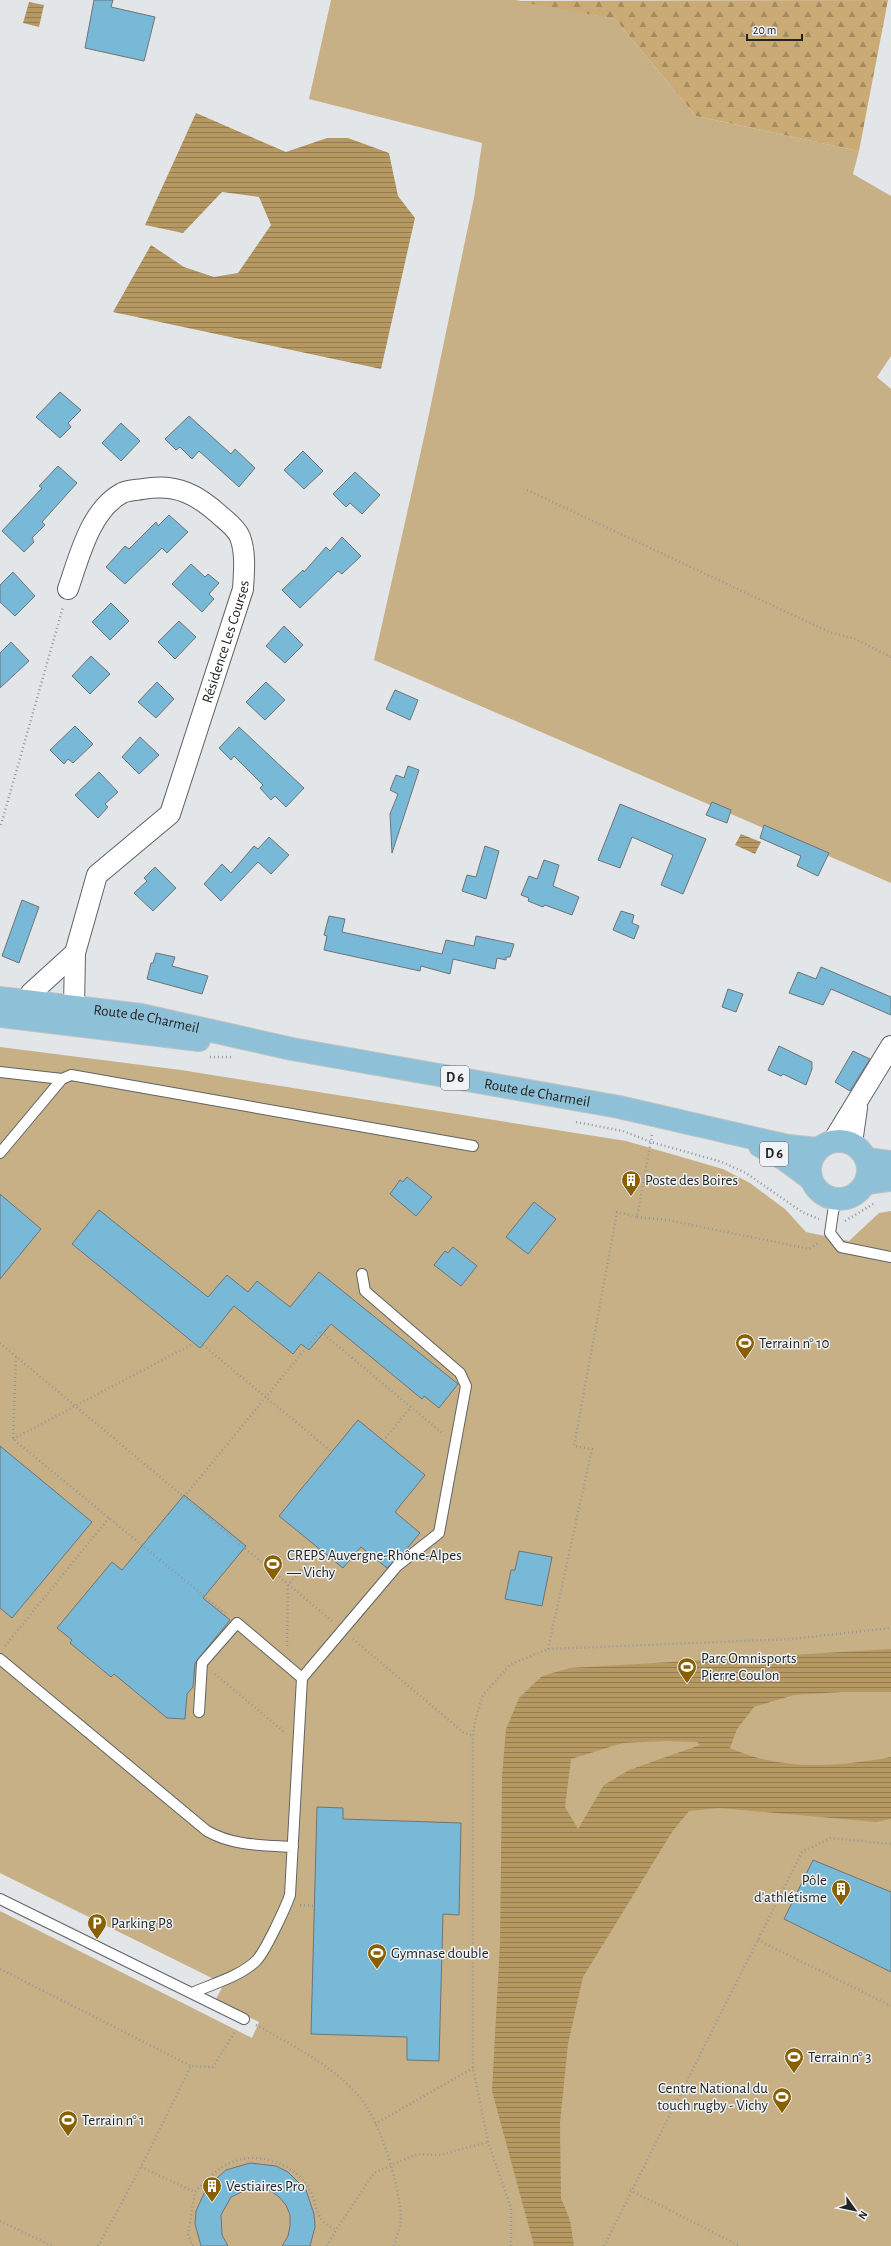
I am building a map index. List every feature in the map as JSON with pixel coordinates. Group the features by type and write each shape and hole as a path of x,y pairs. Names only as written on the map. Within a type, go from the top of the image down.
{"main road":[{"name":"Route de Charmeil","path":"0,998 30,1002 74,1016"},
{"name":"Route de Charmeil","path":"0,1016 141,1015 292,1049 619,1107 734,1132 788,1146 835,1145"},
{"name":"Route de Charmeil","path":"734,1132 784,1159 811,1179"},
{"path":"835,1145 862,1150 867,1159 869,1172 866,1183 858,1193 846,1199 835,1199 823,1195 816,1188 811,1179 811,1162 835,1145"},
{"path":"867,1159 891,1162"},
{"path":"866,1183 886,1189"}],"street":[{"name":"Résidence Les Courses","path":"68,589 87,533 105,508 122,493 157,486 185,491 204,501 232,525 240,537 245,566 243,588 170,814 97,875 74,953 74,1016"},
{"path":"53,1015 30,1002 31,993 74,953"},
{"path":"0,1008 53,1015 74,1016"},
{"path":"835,1145 854,1120 860,1096 891,1046"}],"lane":[{"path":"0,1072 62,1079"},
{"path":"0,1153 62,1079 71,1074 473,1146"},
{"path":"835,1199 830,1233 841,1247 891,1256"},
{"path":"192,1993 243,1971 257,1960 282,1915 290,1895 302,1678 397,1566 439,1533 466,1386 460,1373 365,1291 362,1274"},
{"path":"199,1712 202,1663 237,1623 302,1678"},
{"path":"0,1659 207,1831 234,1843 293,1847"},
{"path":"0,1899 244,2019"}],"path":[{"path":"526,490 829,632 855,639 891,657"},
{"path":"2,825 68,589"},
{"path":"205,1057 237,1057"},
{"path":"571,1121 623,1131 651,1142 722,1162 746,1173 802,1212 815,1219 848,1221 886,1189"},
{"path":"637,1217 653,1128"},
{"path":"548,1649 592,1449 574,1446 617,1212 637,1217 668,1220 809,1249 830,1233"},
{"path":"184,1497 320,1331 455,1443"},
{"path":"13,1438 198,1341 332,1452"},
{"path":"0,1343 464,1733 473,1736"},
{"path":"13,1438 16,1356"},
{"path":"383,1441 411,1407"},
{"path":"13,1438 237,1623"},
{"path":"0,1652 109,1518"},
{"path":"511,2246 512,2208 488,2142 473,2068 473,1736 475,1721 483,1695 511,1664 548,1649 792,1639 891,1628"},
{"path":"202,1663 284,1732"},
{"path":"604,2246 630,2190 802,1852 830,1838 891,1844"},
{"path":"758,1940 891,2006"},
{"path":"0,1969 191,2066 213,2067 244,2019 313,2056 359,2095 375,2124 392,2165 401,2218 394,2246"},
{"path":"98,2246 141,2167 191,2066"},
{"path":"375,2124 473,2068"},
{"path":"327,2246 374,2173 416,2154 440,2155 488,2142"},
{"path":"193,2246 188,2235 195,2192 212,2175 230,2163 242,2159 280,2162 307,2186 322,2220 336,2230"},
{"path":"141,2167 195,2192"},
{"path":"630,2190 733,2244 740,2246"},
{"path":"0,2220 52,2246"}],"shaded area":[{"path":"331,0 516,0 615,19 696,116 859,151 853,174 891,196 891,356 877,377 891,389 891,883 374,660 425,433 474,198 482,143 309,99"},
{"path":"29,2 44,5 39,27 23,23"},
{"path":"196,113 286,152 327,138 348,138 389,153 398,196 415,218 381,369 113,312 151,245 184,267 214,277 238,273 271,225 259,197 222,192 183,233 145,225"},
{"path":"741,834 761,842 755,854 735,845"},
{"path":"0,1047 181,1070 626,1141 723,1169 750,1183 785,1209 806,1232 849,1241 879,1213 891,1211 891,2246 0,2246 0,1911 252,2038 259,2022 218,2002 216,1999 224,1984 0,1873"},
{"path":"891,1649 891,1692 842,1692 794,1695 754,1707 737,1729 730,1748 769,1761 789,1764 830,1765 891,1757 891,1819 876,1822 719,1808 689,1811 672,1832 583,1977 568,2044 560,2123 561,2198 570,2220 574,2246 534,2246 492,2091 500,1942 502,1776 506,1729 519,1698 542,1676 570,1668","holes":["666,1741 697,1742 700,1745 629,1770 604,1785 578,1829 565,1807 571,1759 623,1743"]}],"green space":[{"path":"888,0 859,151 696,116 615,19 516,1"}],"building":[{"path":"94,0 113,0 111,7 155,17 144,61 85,48"},
{"path":"60,392 81,410 68,423 71,427 60,438 36,417"},
{"path":"189,416 231,454 235,449 255,468 239,487 199,451 192,459 180,447 176,450 165,439"},
{"path":"121,423 140,441 121,461 102,443"},
{"path":"303,451 323,471 304,489 284,470"},
{"path":"58,466 77,483 42,522 45,525 32,538 34,542 24,552 2,531 42,488 39,486"},
{"path":"355,472 380,495 362,514 350,503 346,507 333,494"},
{"path":"169,515 188,532 167,553 162,548 125,584 106,567 125,546 129,549 156,522 158,526"},
{"path":"342,537 361,556 342,574 338,571 300,608 282,590 303,570 304,572 326,547 330,551"},
{"path":"191,564 205,577 208,574 219,583 209,594 214,599 202,612 172,584"},
{"path":"13,572 35,596 15,616 0,602 0,585"},
{"path":"111,603 129,621 110,640 92,622"},
{"path":"179,621 196,637 175,659 158,642"},
{"path":"284,626 303,645 285,663 266,646"},
{"path":"11,642 29,661 0,688 0,653"},
{"path":"91,656 110,674 90,694 72,676"},
{"path":"157,682 174,699 156,718 138,702"},
{"path":"266,682 285,700 265,720 246,702"},
{"path":"395,690 418,700 410,720 386,709"},
{"path":"75,726 93,744 73,763 68,759 64,764 50,750"},
{"path":"239,727 304,788 286,807 275,796 271,800 260,788 263,785 234,756 231,760 219,748"},
{"path":"140,737 159,755 139,774 122,757"},
{"path":"408,766 419,770 392,853 390,814 398,794 390,790 396,775 404,778"},
{"path":"99,772 118,792 105,804 108,807 98,818 75,795"},
{"path":"712,802 731,810 727,823 706,815"},
{"path":"620,804 706,839 683,894 661,885 673,855 632,837 620,868 598,860"},
{"path":"764,825 829,853 818,876 797,866 801,856 760,838"},
{"path":"269,837 289,855 271,874 258,862 221,901 204,884 222,864 231,873 254,846 258,849"},
{"path":"485,846 499,851 486,899 462,891 467,875 476,877"},
{"path":"544,860 559,865 553,886 579,897 572,915 545,905 543,907 528,901 529,898 521,895 529,876 537,879"},
{"path":"155,867 176,888 153,911 134,893 147,881 144,878"},
{"path":"22,900 39,907 19,963 2,956"},
{"path":"621,911 634,915 632,923 639,926 634,939 613,930"},
{"path":"329,916 345,919 342,932 442,954 446,940 474,946 476,936 514,944 510,957 506,957 506,960 497,958 495,969 453,959 450,974 421,966 420,971 324,950 327,936 324,935"},
{"path":"156,953 175,957 172,966 208,976 202,994 147,979 151,963 153,963"},
{"path":"821,967 891,997 891,1015 831,989 823,1005 789,993 798,972 816,979"},
{"path":"728,989 743,994 736,1012 722,1007"},
{"path":"779,1046 812,1062 812,1069 806,1085 783,1074 781,1076 768,1070"},
{"path":"853,1051 870,1059 850,1091 835,1082"},
{"path":"407,1177 432,1197 416,1216 390,1194 400,1180 403,1182"},
{"path":"0,1194 41,1229 0,1279"},
{"path":"534,1202 556,1219 528,1254 506,1237"},
{"path":"99,1210 208,1297 227,1275 248,1292 257,1281 290,1307 319,1272 458,1384 439,1408 424,1396 422,1399 331,1324 309,1350 301,1344 293,1354 234,1306 200,1348 72,1244"},
{"path":"453,1247 477,1266 461,1286 434,1265 445,1251 448,1253"},
{"path":"358,1420 425,1475 395,1512 420,1533 404,1552 387,1568 361,1547 343,1568 279,1516"},
{"path":"0,1446 92,1522 12,1618 0,1608"},
{"path":"184,1495 246,1546 203,1598 230,1620 195,1663 193,1687 187,1694 185,1719 167,1718 114,1674 111,1677 70,1643 72,1640 57,1628 112,1562 122,1570"},
{"path":"519,1551 552,1557 542,1606 505,1599 511,1570 515,1570"},
{"name":"Gymnase double","path":"317,1807 343,1808 343,1819 461,1823 459,1915 443,1914 439,2061 407,2060 407,2037 311,2034"},
{"name":"Pôle d'athlétisme","path":"813,1860 891,1892 891,1972 784,1919"},
{"name":"Vestiaires Pro","path":"250,2163 276,2166 288,2172 306,2190 314,2214 315,2227 310,2246 282,2246 288,2236 290,2226 290,2215 286,2205 271,2191 261,2188 250,2188 231,2197 221,2215 222,2235 228,2246 201,2246 195,2224 196,2211 207,2187 226,2170"}],"place":[{"name":"Poste des Boires","path":"631,1197"},
{"name":"Terrain n° 10","path":"745,1360"},
{"name":"CREPS Auvergne-Rhône-Alpes — Vichy","path":"273,1581"},
{"name":"Parc Omnisports Pierre Coulon","path":"687,1684"},
{"name":"Pôle d'athlétisme","path":"841,1906"},
{"name":"Parking P8","path":"97,1940"},
{"name":"Gymnase double","path":"377,1970"},
{"name":"Terrain n° 3","path":"794,2074"},
{"name":"Centre National du touch rugby - Vichy","path":"782,2114"},
{"name":"Terrain n° 1","path":"68,2137"},
{"name":"Vestiaires Pro","path":"212,2203"}]}
